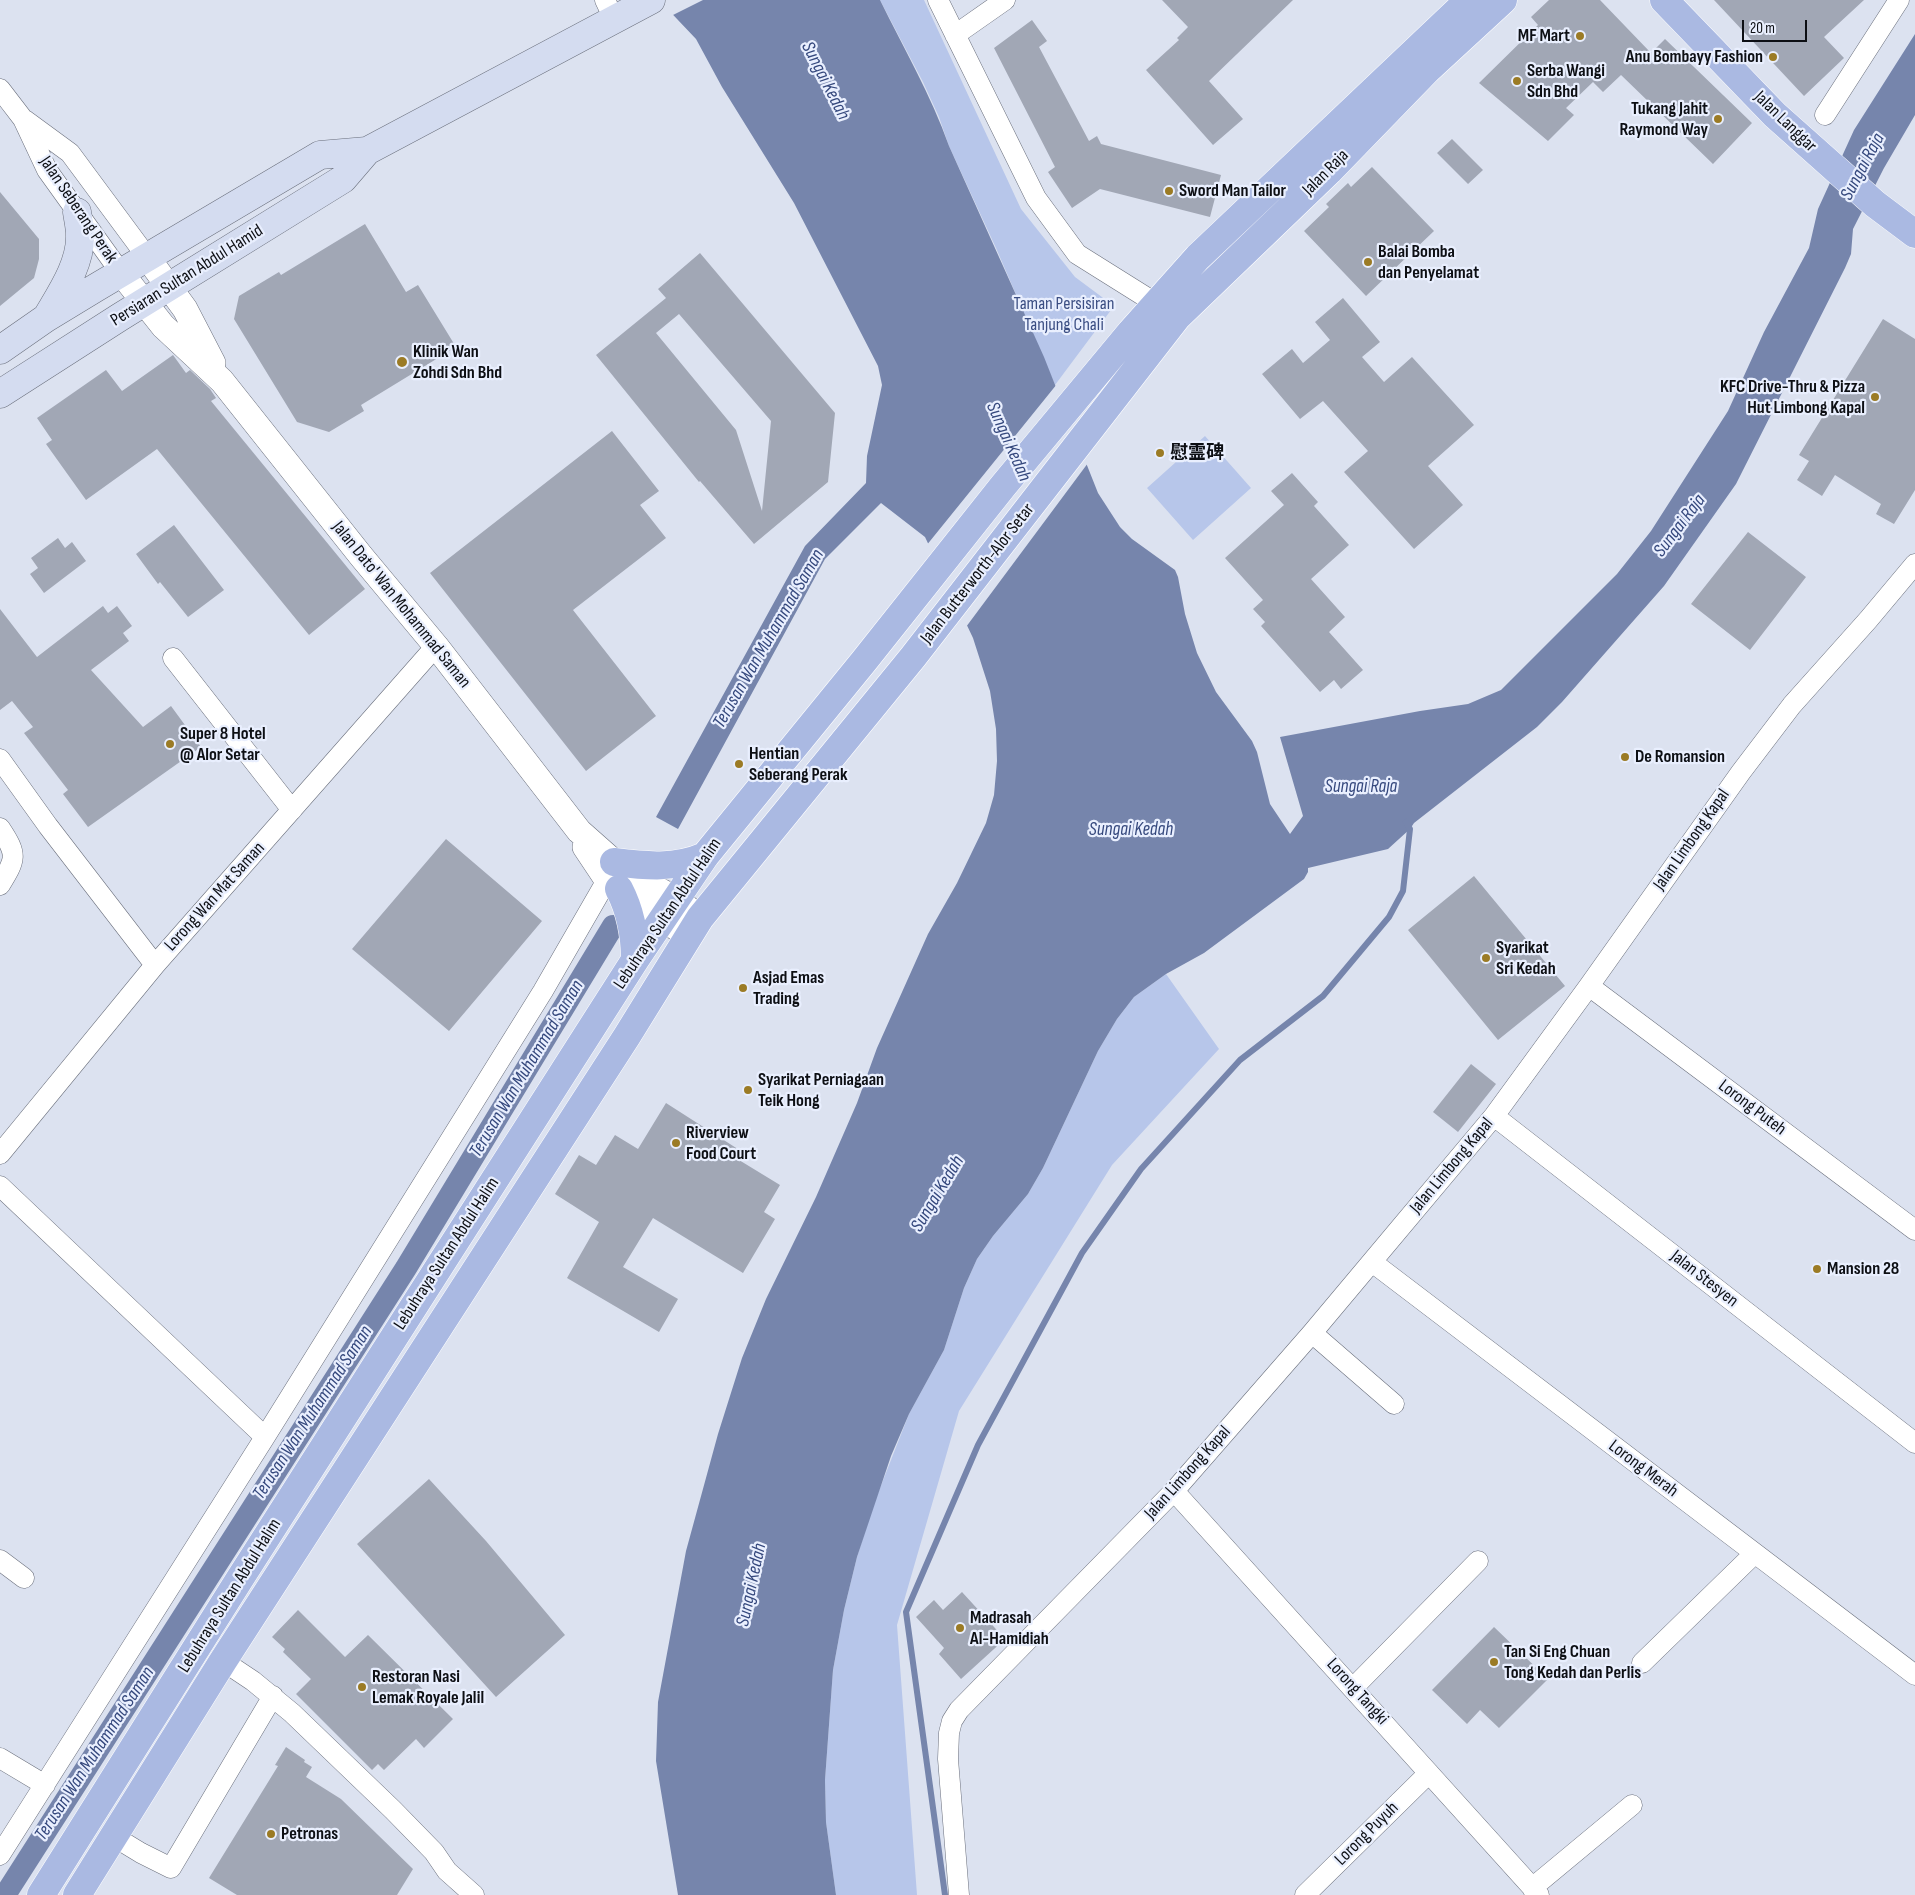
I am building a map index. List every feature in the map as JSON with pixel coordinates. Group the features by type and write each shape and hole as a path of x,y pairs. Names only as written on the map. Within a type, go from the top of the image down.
{"main road":[{"name":"Jalan Raja","path":"1153,349 1166,310 1198,257 1469,0"},
{"name":"Jalan Raja","path":"1131,332 1166,310 1329,171 1427,70 1503,0"},
{"name":"Jalan Langgar","path":"1664,0 1775,115 1875,204 1915,234"},
{"name":"Persiaran Sultan Abdul Hamid","path":"0,394 343,179 367,151 626,7"},
{"name":"Persiaran Sultan Abdul Hamid","path":"0,350 46,318 320,154 367,151"},
{"path":"46,318 67,282 78,255 80,236 77,212"},
{"name":"Jalan Butterworth-Alor Setar","path":"884,635 1003,486 1131,332"},
{"name":"Jalan Butterworth-Alor Setar","path":"913,657 1153,349"},
{"name":"Lebuhraya Sultan Abdul Halim","path":"41,1895 250,1563 635,960 704,856 884,635"},
{"name":"Lebuhraya Sultan Abdul Halim","path":"76,1895 223,1661 627,1036 694,927 913,657"},
{"path":"635,960 634,929 630,914 613,877 642,866 675,866 690,863 704,856"}],"street":[{"path":"938,0 1036,198 1077,254 1166,310"},
{"path":"955,35 1004,0"},
{"path":"1825,115 1899,0"},
{"name":"Jalan Seberang Perak","path":"0,89 23,119 47,170 121,273"},
{"name":"Jalan Seberang Perak","path":"23,119 70,153 147,257"},
{"name":"Jalan Dato' Wan Mohammad Saman","path":"147,257 185,309 222,381"},
{"name":"Jalan Dato' Wan Mohammad Saman","path":"121,273 163,326 222,381 361,556 436,646 613,877 644,882 670,908 694,927"},
{"name":"Jalan Limbong Kapal","path":"959,1895 948,1759 949,1733 952,1720 959,1710 1174,1491 1312,1333 1494,1116 1741,772 1792,705 1915,564"},
{"name":"Lorong Wan Mat Saman","path":"0,1154 155,965 436,646"},
{"path":"173,658 292,810"},
{"path":"0,759 48,826 155,965"},
{"path":"0,828 9,841 13,853 13,864 0,885"},
{"path":"0,1855 265,1437 613,877"},
{"name":"Lorong Puteh","path":"1589,986 1915,1230"},
{"name":"Jalan Stesyen","path":"1494,1116 1915,1442"},
{"path":"0,1186 265,1437"},
{"name":"Lorong Merah","path":"1372,1262 1915,1675"},
{"path":"1312,1333 1394,1404"},
{"name":"Lorong Tangki","path":"1174,1491 1536,1891"},
{"path":"1642,1663 1754,1554"},
{"path":"0,1560 24,1578"},
{"path":"1354,1688 1478,1561"},
{"path":"223,1661 273,1696 393,1810 434,1852 447,1871 474,1895"},
{"path":"113,1836 141,1854 170,1868 273,1696"},
{"path":"0,1758 44,1786"},
{"name":"Lorong Puyuh","path":"1305,1895 1428,1773"},
{"path":"1536,1891 1632,1805"}],"green space":[{"name":"Taman Persisiran Tanjung Chali","path":"880,0 924,0 1021,209 1075,277 1114,306 1055,385 996,248 949,146 939,117"},
{"path":"1205,436 1251,488 1193,540 1147,488"},
{"path":"1166,974 1219,1049 1112,1165 959,1411 897,1625 917,1895 836,1895 826,1822 825,1780 833,1670 844,1610 857,1557 873,1506 909,1414 944,1350 964,1288 977,1259 993,1236 1028,1194 1043,1168 1098,1051 1117,1019 1134,997"}],"water":[{"name":"Sungai Kedah","path":"659,0 880,0 934,109 1044,357 1098,493 1120,527 1132,539 1175,570 1185,614 1197,653 1216,692 1252,741 1257,752 1270,804 1290,834 1303,816 1280,737 1468,704 1501,690 1617,574 1651,531 1728,411 1764,332 1809,248 1818,209 1854,130 1915,34 1915,115 1884,168 1853,229 1851,254 1845,268 1736,484 1664,586 1562,702 1537,727 1414,823 1388,849 1308,868 1304,879 1204,953 1166,974 1134,997 1117,1019 1098,1051 1043,1168 1028,1194 993,1236 977,1259 964,1288 944,1350 909,1414 891,1456 857,1557 844,1610 833,1670 825,1780 826,1822 836,1895 678,1895 656,1761 658,1702 686,1551 718,1434 742,1358 766,1299 816,1197 857,1103 877,1048 928,934 957,883 986,823 994,795 997,761 996,729 990,691 973,638 925,537 881,503 825,559 678,829 656,817 805,546 866,483 867,456 882,385 878,366 794,203 722,87 696,39"}],"pier":[{"path":"656,0 703,0 671,16"},
{"path":"1057,384 1088,463 966,627 926,546"}],"building":[{"path":"1162,0 1293,0 1209,81 1243,119 1213,145 1146,70 1179,40 1177,38 1188,27"},
{"path":"1549,0 1600,0 1651,53 1665,39 1752,123 1713,164 1621,75 1603,92 1593,82 1566,108 1574,115 1548,141 1479,83 1538,25 1531,17"},
{"path":"1714,0 1864,0 1824,37 1844,58 1804,96"},
{"path":"1032,20 1047,41 1039,47 1089,141 1097,136 1101,144 1221,175 1210,217 1100,189 1072,208 1048,172 1055,167 994,48"},
{"path":"1452,139 1483,170 1468,184 1437,153"},
{"name":"Balai Bomba dan Penyelamat","path":"1372,167 1434,231 1366,296 1304,231 1329,207 1326,204 1348,183 1351,187"},
{"path":"0,192 39,239 39,259 34,278 0,306"},
{"path":"365,224 406,292 418,285 456,347 361,405 364,411 329,432 297,422 234,319 239,296 279,272 281,275"},
{"path":"700,253 835,413 828,482 754,544 699,482 596,355 666,298 658,289","holes":["679,314 771,421 762,511 736,430 656,333"]},
{"path":"1343,298 1380,342 1362,357 1384,382 1412,357 1474,425 1428,466 1463,505 1414,549 1344,472 1368,451 1323,401 1300,419 1262,374 1292,349 1303,363 1330,340 1315,322"},
{"name":"KFC Drive-Thru & Pizza Hut Limbong Kapal","path":"1883,319 1915,339 1915,490 1894,524 1876,514 1881,504 1835,475 1822,496 1797,480 1809,461 1799,455"},
{"path":"173,355 186,373 190,370 210,389 216,398 211,401 365,589 309,635 157,449 86,500 46,444 52,440 37,418 106,370 122,391"},
{"path":"612,431 659,491 640,505 666,538 573,610 656,716 586,771 430,573"},
{"path":"1292,473 1318,502 1314,506 1349,545 1311,579 1345,617 1329,632 1363,670 1341,689 1334,680 1320,692 1261,626 1265,622 1253,609 1263,600 1225,558 1284,505 1271,491"},
{"path":"174,525 224,590 188,617 160,582 158,584 136,554"},
{"path":"1748,532 1806,577 1750,650 1691,604"},
{"path":"58,538 65,548 72,542 86,561 44,593 30,574 38,568 31,558"},
{"path":"103,606 108,613 117,606 132,626 123,633 129,641 91,670 143,727 171,706 201,747 88,827 63,794 68,790 24,733 33,727 12,701 0,710 0,609 37,657"},
{"path":"446,839 542,921 449,1031 352,949"},
{"name":"Syarikat Sri Kedah","path":"1474,876 1565,986 1498,1040 1408,930"},
{"path":"1471,1064 1496,1084 1458,1132 1433,1112"},
{"path":"666,1103 744,1153 739,1160 780,1185 764,1212 775,1219 743,1273 653,1218 623,1267 678,1299 659,1332 567,1278 599,1222 555,1194 579,1155 596,1165 615,1135 638,1149"},
{"path":"429,1479 486,1541 565,1635 496,1697 357,1544"},
{"name":"Madrasah Al-Hamidiah","path":"962,1592 1005,1639 961,1679 939,1654 944,1648 916,1617 934,1600 943,1610"},
{"name":"Restoran Nasi Lemak Royale Jalil","path":"298,1610 345,1657 368,1635 453,1719 424,1748 416,1739 384,1770 378,1764 372,1770 296,1694 311,1679 283,1652 285,1649 272,1637"},
{"path":"1494,1627 1548,1679 1499,1728 1480,1710 1467,1724 1432,1690"},
{"path":"286,1747 312,1767 306,1777 341,1799 413,1869 397,1895 237,1895 209,1878 278,1766 275,1765"}],"waterway":[{"path":"945,1895 906,1612 978,1445 1082,1253 1141,1169 1240,1060 1323,996 1389,917 1403,891 1410,829 1406,822"},
{"name":"Terusan Wan Muhammad Saman","path":"5,1895 406,1268 613,926"}],"place":[{"name":"MF Mart","path":"1580,36"},
{"name":"Anu Bombayy Fashion","path":"1773,57"},
{"name":"Serba Wangi Sdn Bhd","path":"1517,81"},
{"name":"Tukang Jahit Raymond Way","path":"1718,119"},
{"name":"Sword Man Tailor","path":"1169,191"},
{"name":"Balai Bomba dan Penyelamat","path":"1368,262"},
{"name":"Klinik Wan Zohdi Sdn Bhd","path":"402,362"},
{"name":"KFC Drive-Thru & Pizza Hut Limbong Kapal","path":"1875,397"},
{"name":"慰霊碑","path":"1160,453"},
{"name":"Super 8 Hotel @ Alor Setar","path":"170,744"},
{"name":"De Romansion","path":"1625,757"},
{"name":"Hentian Seberang Perak","path":"739,764"},
{"name":"Syarikat Sri Kedah","path":"1486,958"},
{"name":"Asjad Emas Trading","path":"743,988"},
{"name":"Syarikat Perniagaan Teik Hong","path":"748,1090"},
{"name":"Riverview Food Court","path":"676,1143"},
{"name":"Mansion 28","path":"1817,1269"},
{"name":"Madrasah Al-Hamidiah","path":"960,1628"},
{"name":"Tan Si Eng Chuan Tong Kedah dan Perlis","path":"1494,1662"},
{"name":"Restoran Nasi Lemak Royale Jalil","path":"362,1687"},
{"name":"Petronas","path":"271,1834"}],"water label":[{"name":"Sungai Raja","path":"1863,167"},
{"name":"Sungai Raja","path":"1680,526"},
{"name":"Sungai Raja","path":"1361,787"}]}
